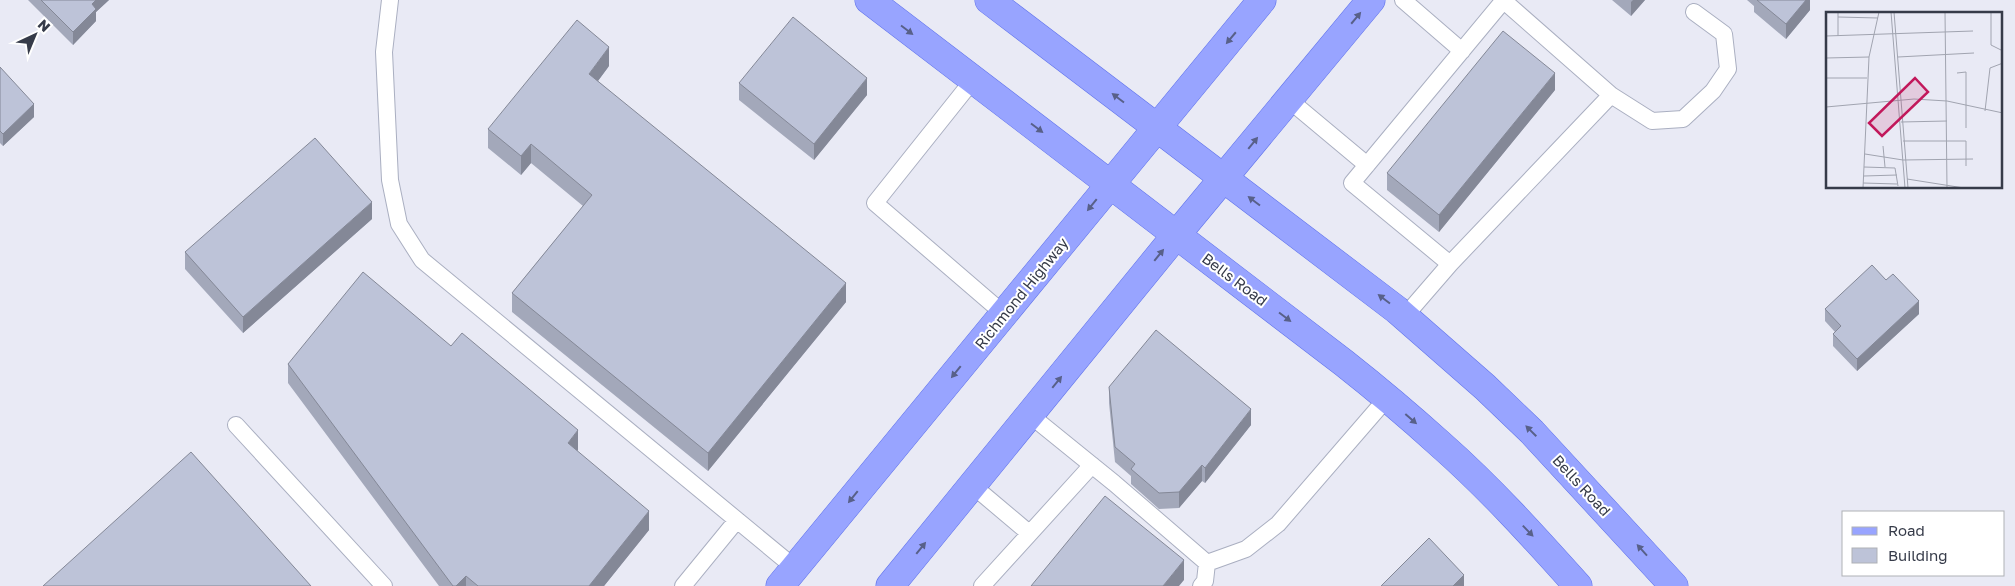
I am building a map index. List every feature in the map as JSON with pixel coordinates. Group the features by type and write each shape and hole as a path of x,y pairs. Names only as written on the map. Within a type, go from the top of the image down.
{"main road":[{"name":"Bells Road","path":"868,0 1176,234 1387,398 1441,444 1487,489 1578,586"},
{"name":"Bells Road","path":"990,0 1405,316 1532,432 1674,586"},
{"name":"Richmond Highway","path":"787,577 1262,0"},
{"path":"890,586 1176,234 1371,0"}],"lane":[{"path":"390,0 384,52 390,180 399,224 422,260 736,520 787,577"},
{"path":"1403,0 1462,51"},
{"path":"1450,264 1352,183 1504,0 1611,95 1652,122 1683,119 1713,91 1728,69 1724,34 1694,12"},
{"path":"973,80 875,203 1004,314"},
{"path":"1405,316 1450,264 1611,95"},
{"path":"1288,99 1367,165"},
{"path":"1207,563 1246,549 1278,524 1387,398"},
{"path":"1030,415 1207,563"},
{"path":"236,425 384,586"},
{"path":"982,586 1092,465"},
{"path":"972,485 1029,533"},
{"path":"683,586 736,520"},
{"path":"1201,586 1205,581 1207,563"}],"building":[{"path":"41,0 96,0 92,4 96,9 73,32"},
{"path":"1757,0 1806,0 1786,24"},
{"path":"793,17 867,78 814,144 739,83"},
{"path":"577,20 609,47 589,74 846,283 708,453 512,293 592,195 531,144 521,156 488,129"},
{"path":"1503,31 1555,73 1439,215 1387,173"},
{"path":"0,67 34,104 3,134 0,131"},
{"path":"315,138 372,202 243,317 185,252"},
{"path":"1872,265 1886,280 1893,274 1919,301 1857,359 1833,334 1841,326 1825,309"},
{"path":"363,272 451,346 462,333 578,430 568,443 649,511 589,586 478,586 466,576 456,586 453,586 288,364"},
{"path":"1156,330 1251,409 1205,468 1202,465 1179,492 1159,493 1131,469 1135,464 1115,447 1109,387"},
{"path":"191,452 311,586 43,586"},
{"path":"1105,496 1184,560 1163,586 1031,586"},
{"path":"1429,538 1464,575 1453,586 1381,586"}]}
